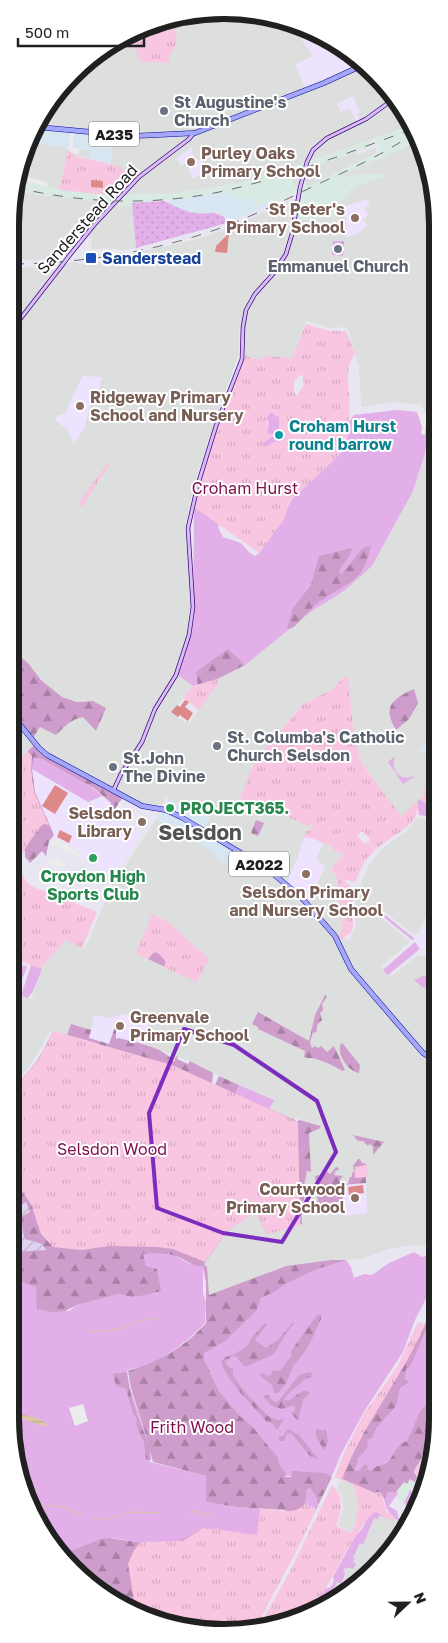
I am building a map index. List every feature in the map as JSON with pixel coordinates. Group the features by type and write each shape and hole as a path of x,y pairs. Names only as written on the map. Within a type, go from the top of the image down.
{"main road":[{"name":"A235","path":"43,128 134,136 191,135 357,68"},
{"path":"114,789 121,774 142,742 157,705 176,675 188,639 193,607 188,528 198,484 216,426 243,356 243,329 246,310 255,294 272,276 286,254 292,236 299,194 312,152 326,138 366,119 389,102"},
{"name":"Sanderstead Road","path":"19,321 94,225 139,177 191,135"},
{"name":"A2022","path":"19,724 42,752 114,789 142,806 165,810 181,817 266,868 301,897 332,932 351,969 423,1053 429,1056"}],"highlighted area":[{"path":"184,1029 234,1045 317,1101 336,1152 282,1242 223,1233 157,1208 149,1113"}],"shaded area":[{"path":"211,19 237,19 277,26 303,34 327,46 349,61 369,79 387,99 405,128 241,183 170,194 124,195 118,166 111,164 113,132 44,125 61,99 79,79 99,61 121,46 145,34 171,26"},
{"path":"296,32 327,46 354,66 305,87 295,65 313,56"},
{"path":"135,39 135,43 126,43"},
{"path":"353,96 360,112 357,114 360,121 357,122 350,108 341,112 337,104"},
{"path":"405,128 410,137 406,140 408,144 402,149 384,157 382,157 374,138"},
{"path":"42,130 113,136 111,164 89,158 89,150 80,149 79,154 72,153 64,147 35,143"},
{"path":"71,132 75,133 72,147 79,149 79,154 72,153 68,149"},
{"path":"371,139 374,145 372,146 307,169 309,162"},
{"path":"35,143 65,147 79,154 79,149 89,150 89,158 75,156 68,151 59,190 47,186 47,182 25,176"},
{"path":"413,143 422,171 429,211 429,410 426,411 420,404 391,402 361,407 359,367 347,327 330,328 306,321 293,358 266,356 261,360 256,360 245,355 244,331 247,311 258,293 274,277 286,258 296,221 339,216 338,201 348,191 373,179 383,177 353,175 342,177 341,175 364,164 365,166"},
{"name":"Purley Oaks Primary School","path":"192,147 195,160 202,158 207,173 192,178 187,163 181,166 177,158"},
{"path":"375,148 377,153 307,187 304,181 301,187 294,187 291,174 356,152 357,155"},
{"path":"377,153 379,158 342,175 343,177 383,174 384,177 373,179 348,191 349,197 338,201 340,216 296,221 303,181 307,187"},
{"path":"306,162 304,169 291,174 294,187 299,187 298,191 277,202 271,200 255,206 251,197 229,196 228,191 195,197 133,203 132,206 116,205 124,195 170,194 241,183"},
{"path":"25,176 47,182 47,186 24,181"},
{"path":"91,180 103,181 103,188 91,187"},
{"path":"24,181 59,190 120,196 113,203 22,192"},
{"path":"228,191 241,198 251,197 277,202 227,223 224,217 218,213 197,214 165,201"},
{"path":"22,192 113,203 117,206 132,206 136,248 123,250 92,249 88,233 75,224 67,234 75,240 73,244 63,237 47,259 19,260 19,211"},
{"name":"Selsdon","path":"297,198 284,256 276,267 273,267 244,309 239,330 239,353 193,488 185,528 192,608 189,632 175,673 193,686 171,712 185,723 189,722 186,728 219,682 217,679 245,665 312,611 347,588 372,566 413,491 425,453 427,413 429,413 429,780 423,790 425,795 401,817 365,768 359,757 347,676 331,690 301,706 279,732 280,734 264,749 252,768 239,798 260,807 273,809 305,824 313,824 312,830 306,833 287,882 308,902 325,866 316,859 323,843 334,847 344,854 331,871 338,880 338,898 343,919 342,929 338,937 349,940 356,926 356,897 367,868 381,850 405,833 417,818 429,820 429,912 418,934 413,934 376,905 375,916 377,915 410,941 381,967 390,977 417,956 429,956 429,1246 411,1245 389,1249 362,1259 297,1264 275,1269 250,1281 209,1295 207,1267 203,1265 227,1231 255,1213 268,1234 300,1225 299,1169 311,1172 309,1133 317,1130 321,1125 294,1118 293,1120 269,1110 274,1100 190,1061 144,1045 149,1022 123,1014 109,1019 95,1015 91,1030 71,1024 67,1035 50,1031 26,1071 19,1078 19,999 21,996 31,999 47,958 65,940 85,949 111,887 156,819 238,866 246,854 203,827 210,818 166,797 162,804 157,806 141,803 50,754 33,738 40,727 56,735 72,719 83,717 96,731 87,700 73,702 62,697 41,680 28,663 19,656 19,268 47,268 56,273 65,263 79,264 114,260 114,258 200,238"},
{"name":"St Peter's Primary School","path":"367,199 370,203 364,208 369,215 363,219 367,225 358,233 346,238 344,207"},
{"path":"165,201 188,211 220,215 224,217 227,223 136,248 132,203"},
{"path":"76,229 84,235 75,246 73,244 75,240 71,237"},
{"path":"229,233 227,253 215,252 216,246"},
{"path":"333,241 344,241 343,256 332,255"},
{"path":"115,249 116,253 92,254 93,250"},
{"name":"Ridgeway Primary School and Nursery","path":"82,376 102,377 99,391 94,390 84,429 74,443 67,429 55,420 57,416 65,414"},
{"path":"397,410 427,413 425,453 413,491 372,566 345,590 312,611 245,665 217,679 193,686 178,675 193,620 194,508 220,520 218,527 223,537 241,543 255,556 284,519 287,508 294,497 337,457 346,446 349,422 354,415"},
{"path":"272,412 277,417 280,415 279,431 286,438 280,443 264,446 261,444 269,439 271,435 267,433 269,422 266,419"},
{"path":"417,412 427,413 425,435 421,434 422,427"},
{"path":"185,700 189,702 185,707 193,713 188,721 180,715 178,717 171,712 177,705 180,707"},
{"path":"19,727 34,745 21,758 19,755"},
{"path":"427,737 429,738 429,753 427,757 418,751"},
{"path":"33,756 70,773 102,796 88,802 32,769"},
{"path":"395,756 394,765 397,773 404,777 414,777 403,784 388,762"},
{"path":"32,769 90,804 104,798 111,803 113,817 142,834 114,877 102,872 84,860 79,856 82,853 52,837 54,834 35,792"},
{"path":"55,785 68,793 55,814 42,806"},
{"path":"169,799 211,819 201,830 244,856 238,866 228,860 225,864 215,859 217,855 156,819"},
{"path":"420,799 429,806 429,816 419,815 417,801"},
{"path":"120,801 123,803 117,811 118,817 122,817 125,809 128,812 122,822 117,819 114,811"},
{"path":"60,830 72,836 69,843 57,837"},
{"name":"Selsdon Primary and Nursery School","path":"304,837 323,843 316,859 325,866 308,902 287,882"},
{"path":"53,838 68,844 67,846 81,854 79,857 50,844"},
{"path":"53,857 67,865 66,868 60,865 58,869 48,864 49,859 52,860"},
{"path":"375,907 415,939 412,940 375,910"},
{"path":"429,918 429,949 420,948 415,942 422,934"},
{"path":"415,942 420,949 388,975 383,970"},
{"path":"19,965 27,966 21,983 20,989"},
{"path":"31,965 42,969 28,998 21,996"},
{"path":"423,976 429,976 429,988 422,987 414,980"},
{"name":"Greenvale Primary School","path":"123,1014 149,1022 144,1045 119,1038 110,1044 89,1038 95,1015 109,1018"},
{"path":"239,1085 274,1100 269,1110 235,1094"},
{"name":"Courtwood Primary School","path":"366,1183 367,1213 346,1216 343,1209 342,1185"},
{"path":"363,1185 364,1193 349,1195 348,1187"},
{"path":"26,1202 30,1212 21,1217 25,1239 42,1244 46,1251 19,1252 19,1206"},
{"path":"414,1252 422,1257 429,1255 429,1293 415,1320 403,1352 365,1410 341,1454 332,1476 285,1476 286,1473 281,1467 277,1456 219,1391 204,1359 204,1349 257,1301 318,1262 346,1260 351,1267 354,1278 364,1274 372,1275 389,1263"},
{"path":"142,1254 174,1255 190,1264 203,1266 203,1293 206,1302 205,1323 180,1346 150,1363 127,1372 130,1388 148,1442 150,1462 206,1476 206,1502 266,1509 266,1537 214,1529 200,1529 178,1541 137,1542 114,1538 100,1539 68,1552 46,1522 34,1498 23,1459 19,1432 19,1281 37,1287 44,1311 69,1311 77,1305 119,1294 131,1297 156,1293"},
{"path":"429,1325 428,1436 374,1493 342,1479 377,1408"},
{"path":"83,1404 88,1421 75,1426 69,1408"},
{"path":"19,1414 36,1418 48,1425 47,1426 32,1423 19,1417"},
{"path":"410,1479 415,1482 404,1503 396,1496 398,1493 396,1492 404,1482"},
{"path":"341,1480 353,1485 357,1495 357,1515 352,1533 338,1526 343,1508 342,1498 337,1488"},
{"path":"309,1488 314,1493 317,1501 317,1506 314,1508 305,1504"},
{"path":"410,1490 415,1494 404,1519 401,1515 408,1506 404,1503"},
{"path":"395,1491 398,1493 389,1506 397,1511 401,1523 389,1512 385,1505 384,1499 388,1492"},
{"path":"377,1510 394,1518 393,1521 380,1515 378,1519 374,1518 363,1545 360,1543 353,1558 355,1559 353,1562 356,1564 353,1569 345,1568 342,1584 337,1582 334,1588 336,1591 318,1601 325,1589 333,1584 333,1577 369,1515"},
{"path":"380,1515 392,1521 394,1517 402,1522 387,1544 369,1564 336,1591 334,1588 335,1584 337,1582 342,1584 345,1577 343,1572 345,1568 349,1566 353,1569 353,1558 360,1543 363,1545 374,1518"}],"green space":[{"path":"172,26 177,41 170,55 169,63 142,62 138,58 135,47 117,49 145,34"},
{"path":"68,150 75,156 118,166 135,177 135,180 120,196 59,190"},
{"name":"Croham Hurst","path":"306,324 330,331 346,331 355,353 349,365 350,408 346,446 337,457 294,497 287,507 284,519 259,553 194,507 218,423 242,365 244,355 258,360 266,356 292,358","holes":["302,375 304,384 297,396 294,391 294,381","271,412 277,417 279,415 279,430 286,438 280,442 276,441 268,446 264,446 262,444 274,435 267,433 269,422 266,419"]},
{"path":"108,462 109,465 82,507 78,504"},
{"path":"371,545 364,567 354,580 318,603 294,627 287,628 293,608 311,585 319,556 352,548 350,555 339,572 341,575 362,549"},
{"path":"228,649 245,665 217,679 198,685 196,672"},
{"path":"19,656 28,663 41,680 62,697 76,702 93,701 106,708 96,731 83,717 65,726 56,735 40,727 33,738 19,721"},
{"path":"348,676 353,725 359,757 401,816 416,802 417,810 411,823 376,850 368,842 370,839 362,831 357,836 375,850 365,861 355,882 346,880 345,882 354,889 352,902 353,927 351,933 340,940 338,937 342,929 343,919 338,898 338,880 331,869 344,854 333,850 334,847 304,837 306,831 312,830 313,824 307,826 273,809 260,807 239,798 260,755 303,704 331,690 343,678"},
{"path":"217,679 219,682 199,710 183,698 193,686"},
{"path":"414,689 418,703 409,719 396,730 390,715 392,705 400,696"},
{"path":"34,745 45,756 123,797 114,811 116,819 113,817 111,803 94,788 42,759 34,757 32,769 35,792 54,835 49,841 46,856 42,851 30,863 25,857 25,851 19,837 19,819 36,832 41,826 19,765 19,755 21,758"},
{"path":"27,751 32,756 31,769 34,792 49,825 44,824 41,826 22,855 20,862 24,878 31,886 97,912 82,948 65,940 42,969 19,961 19,755 21,758"},
{"path":"429,780 429,806 420,799 424,796 423,790"},
{"path":"256,820 264,823 258,836 251,833"},
{"path":"152,914 168,922 209,959 197,982 164,967 166,961 158,953 154,952 148,959 136,954"},
{"path":"154,952 160,954 166,962 197,982 148,959"},
{"path":"325,995 327,997 322,1004 323,1010 320,1013 322,1020 317,1025 317,1031 313,1032 310,1043 312,1048 321,1046 327,1052 334,1046 345,1070 342,1071 315,1058 304,1057 305,1051 258,1029 258,1027 252,1024 258,1012 309,1041 315,1015"},
{"name":"Selsdon Wood","path":"117,1021 119,1025 116,1039 119,1038 156,1049 163,1052 174,1062 176,1056 178,1057 177,1059 188,1064 190,1061 213,1073 212,1084 215,1085 219,1076 239,1085 235,1094 296,1122 300,1120 321,1126 319,1129 309,1133 311,1172 307,1171 303,1190 305,1191 304,1200 301,1203 302,1224 267,1234 257,1214 254,1213 227,1231 204,1264 207,1267 209,1295 286,1266 346,1260 317,1269 261,1298 256,1311 225,1341 204,1353 204,1359 219,1391 277,1456 281,1467 286,1473 285,1477 291,1477 293,1471 325,1473 332,1477 304,1534 285,1510 237,1507 206,1502 206,1476 153,1462 150,1450 151,1460 146,1460 144,1443 137,1428 137,1419 133,1413 126,1389 116,1386 113,1374 127,1372 132,1399 148,1442 131,1388 128,1371 150,1363 180,1347 206,1323 206,1283 203,1266 192,1264 172,1255 143,1254 146,1266 157,1269 161,1291 131,1297 119,1294 77,1305 65,1311 51,1312 37,1309 36,1287 19,1281 19,1252 46,1250 42,1244 25,1239 23,1233 21,1217 30,1212 26,1202 19,1206 19,1081 35,1064 52,1033 104,1045 67,1035 71,1024 91,1030 89,1038 109,1044","holes":["309,1488 314,1493 317,1506 314,1508 303,1507"]},
{"name":"Selsdon Wood","path":"53,1031 172,1065 298,1122 300,1225 267,1234 257,1214 254,1213 227,1231 205,1262 173,1249 157,1247 110,1246 81,1250 53,1247 41,1234 31,1204 19,1186 19,1081 36,1063"},
{"path":"341,1043 360,1065 359,1073 347,1066 344,1061 340,1052"},
{"path":"353,1135 384,1142 374,1154 373,1146 369,1144 368,1146 363,1141 358,1141"},
{"path":"358,1159 362,1163 367,1164 361,1167 366,1175 366,1183 342,1185 343,1209 340,1209 338,1202 318,1205 315,1176 325,1174 325,1170 330,1174 336,1167 339,1168 334,1175 343,1176 339,1181 348,1184 354,1172 353,1166"},
{"path":"367,1165 368,1177 355,1178 354,1167"},
{"path":"321,1314 321,1319 311,1341 293,1366 286,1384 278,1393 274,1393 272,1385 260,1376 261,1373 269,1376 274,1370 282,1369 291,1357 291,1351 314,1319"},
{"path":"429,1317 429,1327 425,1332 411,1365 406,1369 405,1379 409,1382 400,1388 396,1406 377,1427 372,1438 367,1440 368,1447 357,1459 358,1462 354,1469 359,1471 365,1464 368,1466 367,1469 371,1471 375,1467 388,1462 398,1447 407,1441 420,1412 429,1402 429,1432 426,1451 414,1471 417,1477 415,1482 410,1479 407,1484 404,1482 396,1492 388,1492 384,1499 382,1494 378,1492 375,1493 342,1479 344,1467"},
{"path":"293,1322 294,1324 288,1330 274,1354 245,1367 237,1358 243,1355 232,1356 225,1362 230,1368 233,1368 233,1376 245,1392 268,1416 277,1420 284,1419 277,1430 272,1423 267,1422 241,1393 223,1368 221,1361 248,1345 253,1336 265,1323 267,1325 255,1340 266,1348 277,1341"},
{"path":"418,1322 425,1325 405,1364 361,1439 342,1479 375,1493 381,1493 387,1512 394,1517 393,1521 376,1512 367,1519 318,1601 303,1609 262,1620 289,1573 332,1485 339,1494 341,1504 336,1526 352,1533 356,1521 357,1497 353,1485 335,1477 343,1455 364,1414 398,1365"},
{"path":"311,1372 312,1377 305,1379 285,1397 282,1409 272,1406 264,1398 264,1396 268,1395 274,1402 278,1402 299,1375"},
{"path":"302,1391 310,1393 303,1400 298,1420 291,1414 295,1410 294,1405 282,1409 285,1400 290,1400"},
{"path":"316,1428 323,1431 326,1429 328,1442 324,1451 316,1436"},
{"path":"288,1429 299,1435 319,1460 310,1456 291,1433 287,1434 284,1441 280,1441 278,1437 284,1435"},
{"path":"426,1451 420,1479 414,1472"},
{"path":"305,1504 317,1509 259,1621 237,1624 211,1624 171,1617 134,1604 128,1564 140,1542 182,1541 203,1528 257,1535 260,1509 290,1511 300,1508"},
{"path":"203,1528 266,1537 266,1608 259,1621 237,1624 211,1624 184,1620 145,1609 121,1597 99,1582 68,1552 100,1539 109,1538 137,1542 178,1541"}],"waterway":[{"path":"88,1331 121,1329 144,1320 160,1318"},
{"path":"38,1506 56,1506 75,1511 81,1515"},
{"path":"190,1513 194,1511 201,1514 211,1514"},
{"path":"93,1519 112,1518 130,1512 160,1513"}],"railway":[{"path":"22,189 93,200 145,201 198,196 249,185 297,171 407,131"},
{"path":"19,264 68,261 121,254 201,235 249,216 355,167 410,136"}],"place":[{"name":"St Augustine's Church","path":"164,111"},
{"name":"Purley Oaks Primary School","path":"191,162"},
{"name":"St Peter's Primary School","path":"355,218"},
{"name":"Emmanuel Church","path":"338,249"},
{"name":"Sanderstead","path":"91,258"},
{"name":"Ridgeway Primary School and Nursery","path":"80,406"},
{"name":"Croham Hurst round barrow","path":"279,435"},
{"name":"St. Columba's Catholic Church Selsdon","path":"217,746"},
{"name":"St.John The Divine","path":"113,767"},
{"name":"PROJECT365.","path":"170,808"},
{"name":"Selsdon Library","path":"142,822"},
{"name":"Croydon High Sports Club","path":"93,858"},
{"name":"Selsdon Primary and Nursery School","path":"306,874"},
{"name":"Greenvale Primary School","path":"120,1026"},
{"name":"Courtwood Primary School","path":"355,1198"}],"district":[{"name":"Selsdon","path":"200,832"}],"park label":[{"name":"Frith Wood","path":"192,1427"}]}
